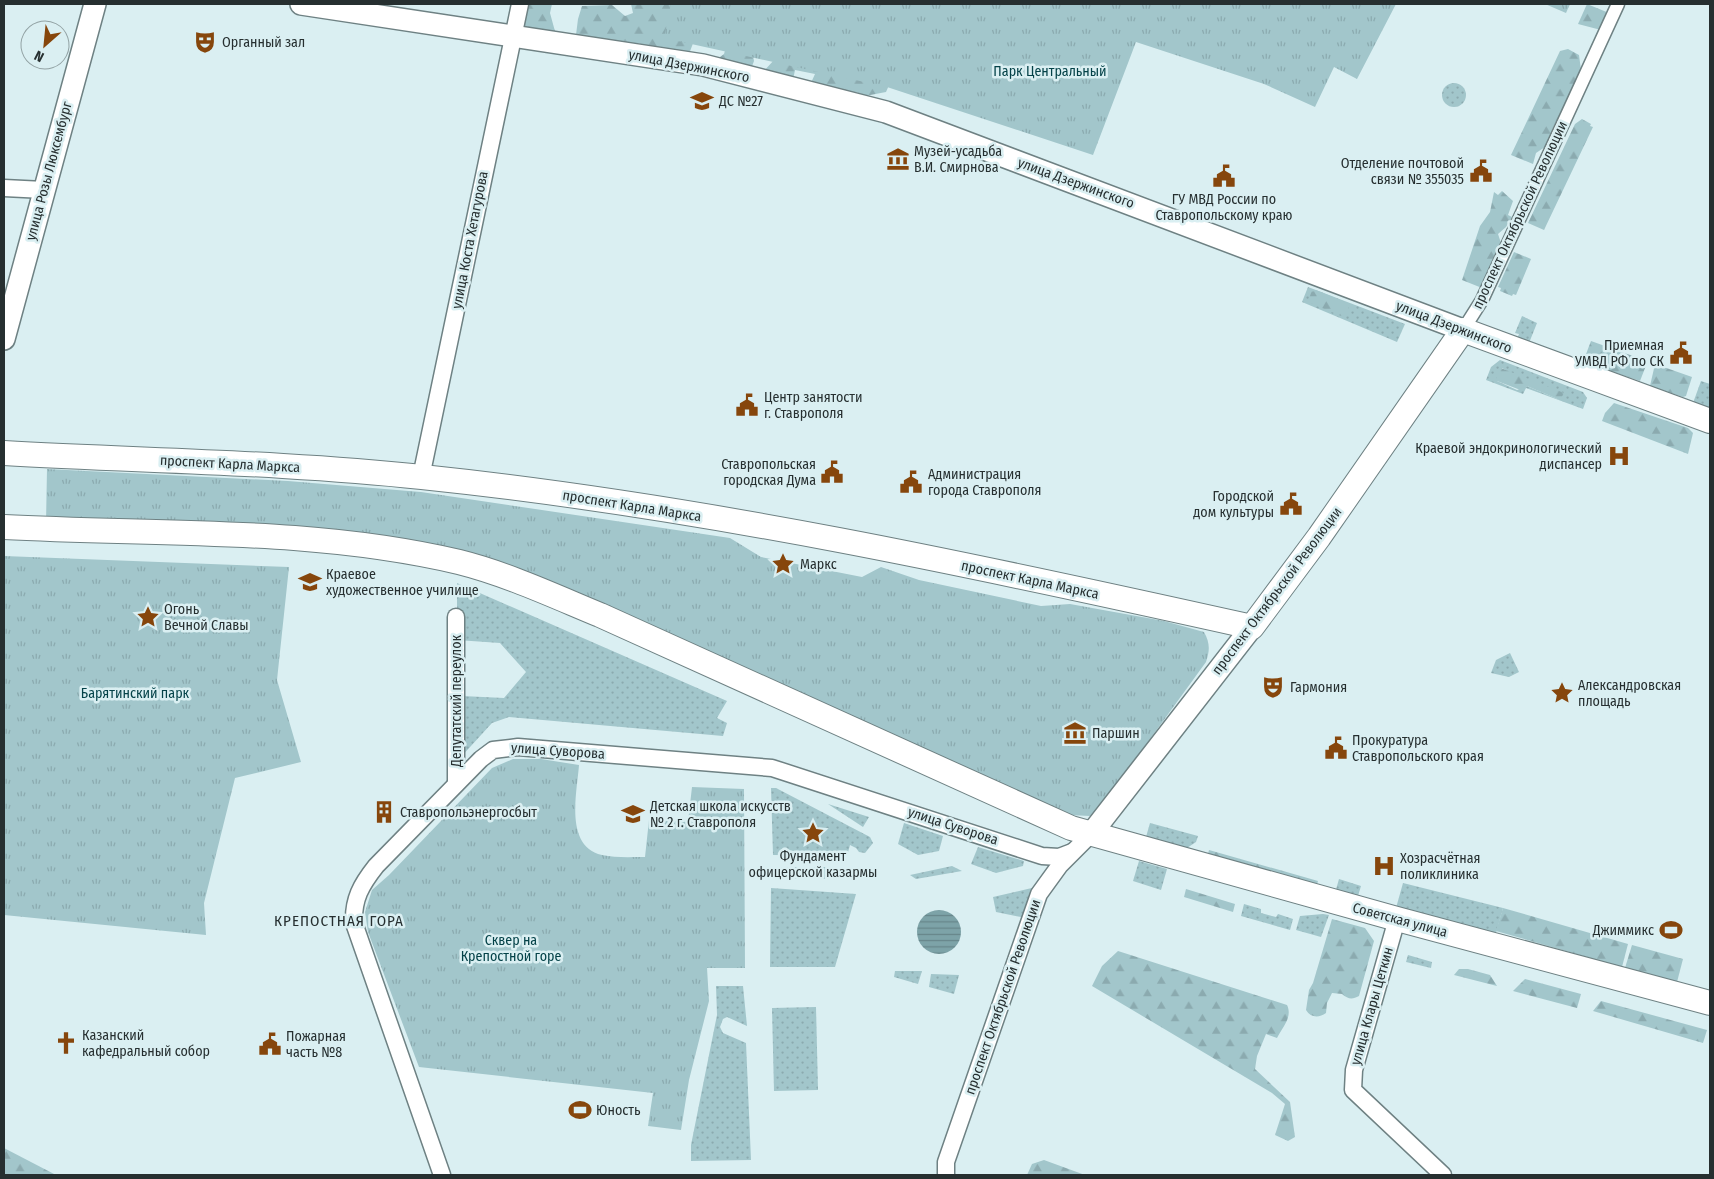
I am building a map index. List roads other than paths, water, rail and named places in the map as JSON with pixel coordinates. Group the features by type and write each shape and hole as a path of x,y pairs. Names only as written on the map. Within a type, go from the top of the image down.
{"main road":[{"name":"улица Дзержинского","path":"1463,330 1710,421"},
{"name":"проспект Октябрьской Революции","path":"1252,627 1319,537 1463,330"},
{"name":"проспект Карла Маркса","path":"4,453 350,470 578,497 762,526 1010,574 1252,627"},
{"path":"4,527 288,536 400,550 460,562 532,587 600,615 1036,813 1091,834"},
{"name":"Советская улица","path":"1091,834 1710,1003"}],"street":[{"name":"улица Розы Люксембург","path":"4,339 95,4"},
{"name":"улица Дзержинского","path":"301,4 702,65 886,112 1463,330"},
{"name":"улица Коста Хетагурова","path":"421,477 520,4"},
{"name":"проспект Октябрьской Революции","path":"1463,330 1482,300 1618,4"},
{"path":"4,188 44,190"},
{"name":"Депутатский переулок","path":"456,617 456,784"},
{"name":"проспект Октябрьской Революции","path":"946,1175 946,1162 1039,894 1060,864 1091,834 1252,627"},
{"name":"улица Суворова","path":"442,1175 354,923 354,906 362,883 376,866 481,759 493,750 503,747 772,768 1042,856 1058,858 1072,852"},
{"name":"улица Клары Цеткин","path":"1397,919 1354,1070 1353,1090 1443,1175"}],"place":[{"name":"Органный зал","path":"205,42"},
{"name":"ДС №27","path":"702,101"},
{"name":"Музей-усадьба В.И. Смирнова","path":"898,159"},
{"name":"Отделение почтовой связи № 355035","path":"1481,171"},
{"name":"ГУ МВД России по Ставропольскому краю","path":"1224,176"},
{"name":"Приемная УМВД РФ по СК","path":"1681,353"},
{"name":"Центр занятости г. Ставрополя","path":"747,405"},
{"name":"Краевой эндокринологический диспансер","path":"1619,456"},
{"name":"Ставропольская городская Дума","path":"832,472"},
{"name":"Администрация города Ставрополя","path":"911,482"},
{"name":"Городской дом культуры","path":"1291,504"},
{"name":"Маркс","path":"783,564"},
{"name":"Краевое художественное училище","path":"310,582"},
{"name":"Огонь Вечной Славы","path":"148,617"},
{"name":"Гармония","path":"1273,687"},
{"name":"Александровская площадь","path":"1562,693"},
{"name":"Паршин","path":"1075,733"},
{"name":"Прокуратура Ставропольского края","path":"1336,748"},
{"name":"Ставропольэнергосбыт","path":"384,812"},
{"name":"Детская школа искусств № 2 г. Ставрополя","path":"633,814"},
{"name":"Фундамент офицерской казармы","path":"813,833"},
{"name":"Хозрасчётная поликлиника","path":"1384,866"},
{"name":"Джиммикс","path":"1671,930"},
{"name":"Казанский кафедральный собор","path":"66,1043"},
{"name":"Пожарная часть №8","path":"270,1044"},
{"name":"Юность","path":"580,1110"}],"district":[{"name":"КРЕПОСТНАЯ ГОРА","path":"339,921"}],"park label":[{"name":"Парк Центральный","path":"1050,71"},
{"name":"Барятинский парк","path":"135,693"},
{"name":"Сквер на Крепостной горе","path":"511,948"}]}
